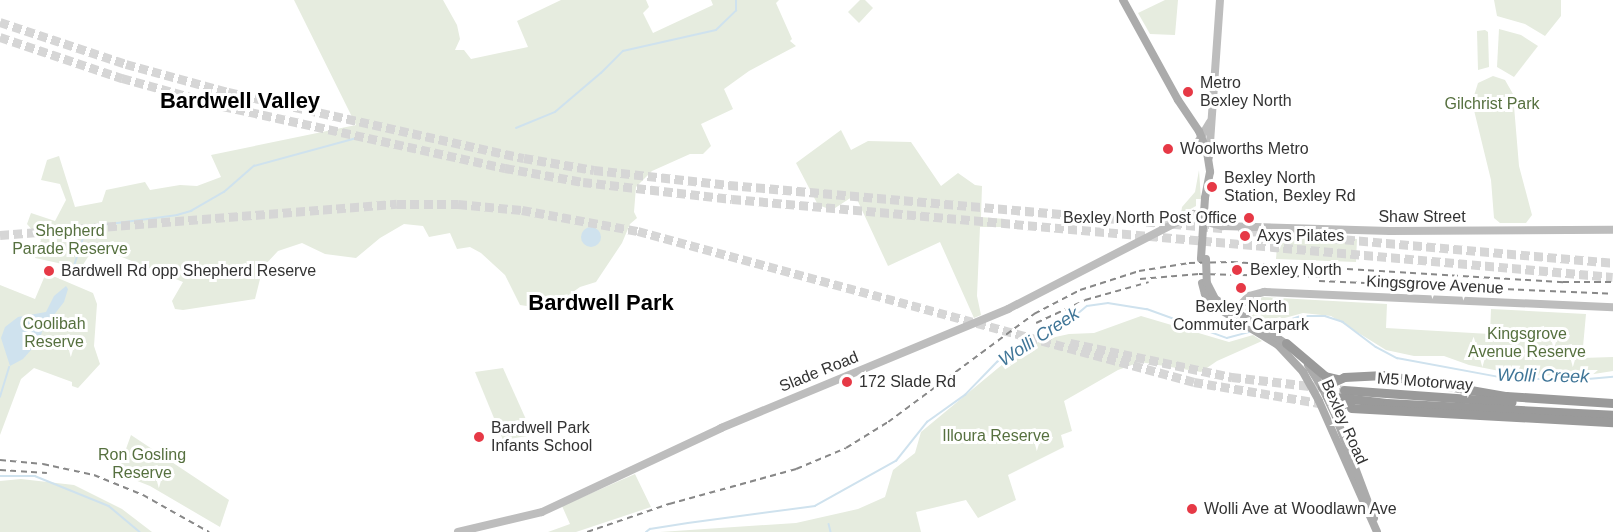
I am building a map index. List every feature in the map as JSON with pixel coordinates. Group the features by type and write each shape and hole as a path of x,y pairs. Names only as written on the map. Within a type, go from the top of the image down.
{"highway":[{"path":"1286,343 1325,376 1338,379 1384,375 1500,395 1613,403"},
{"path":"1320,394 1338,379"},
{"name":"M5 Motorway","path":"1344,390 1613,408"},
{"path":"1320,394 1361,401 1613,415"},
{"path":"1335,417 1340,404 1361,401"},
{"name":"M5 Motorway","path":"1351,408 1613,422"}],"main road":[{"name":"Bexley Road","path":"1123,0 1178,100 1200,134 1209,158 1204,283 1210,302 1286,343 1302,357 1320,394 1377,531"},
{"path":"1209,158 1220,0"},
{"name":"Bexley Road","path":"1178,100 1200,134 1207,190"},
{"path":"1200,134 1211,118"},
{"name":"Slade Road","path":"458,532 531,516 552,508 721,428 1008,309 1184,220 1205,218"},
{"name":"Shaw Street","path":"1205,218 1231,226 1390,231 1613,230"},
{"name":"Kingsgrove Avenue","path":"1232,314 1249,296 1264,291 1613,307"},
{"name":"Bexley Road","path":"1266,334 1290,355 1335,417 1365,490 1377,531"}],"green space":[{"name":"Shepherd Parade Reserve","path":"294,0 443,0 457,25 460,39 455,50 464,50 471,59 528,47 517,21 561,0 646,0 649,7 643,13 653,33 713,5 711,0 779,0 776,3 792,39 790,41 796,46 749,71 724,89 733,109 701,124 711,146 703,154 690,154 652,171 636,187 634,212 637,218 630,224 622,243 596,282 580,287 563,299 540,308 520,305 505,275 481,253 470,247 457,249 450,233 429,237 423,226 404,224 380,238 356,258 325,254 302,243 278,251 263,267 255,299 183,310 175,309 172,301 183,282 95,246 79,271 35,258 41,240 27,224 31,213 55,221 66,200 60,184 41,180 47,160 59,156 75,207 102,202 106,190 145,182 150,190 180,185 197,186 221,177 211,155 356,125"},
{"path":"860,0 865,0 873,8 859,23 848,12"},
{"path":"1165,0 1178,0 1175,35 1150,34 1138,13"},
{"path":"1494,0 1561,0 1561,16 1545,36 1525,24 1497,16"},
{"path":"1499,29 1521,35 1538,46 1514,77 1497,67"},
{"name":"Gilchrist Park","path":"1477,31 1488,32 1489,67 1478,70"},
{"name":"Gilchrist Park","path":"1493,76 1505,80 1513,94 1519,166 1532,215 1526,223 1500,223 1494,218 1491,180 1472,102 1478,83"},
{"path":"841,130 851,150 868,141 911,142 941,186 958,173 975,185 982,186 981,217 1005,219 1004,227 980,227 977,296 981,315 974,318 940,242 888,266 855,195 832,210 818,205 796,163"},
{"path":"1199,170 1201,199 1196,199 1196,206 1181,214 1182,207 1195,192"},
{"path":"1278,233 1357,239 1356,262 1276,259"},
{"name":"Coolibah Reserve","path":"46,273 93,293 97,304 94,346 100,364 78,388 72,386 72,382 34,368 21,379 0,435 0,285 35,299"},
{"name":"Kingsgrove Avenue Reserve","path":"1263,297 1387,304 1386,328 1490,334 1491,309 1586,314 1582,358 1613,357 1613,371 1581,376 1520,375 1469,365 1444,356 1414,356 1386,350 1331,316 1303,313 1263,324 1245,310 1250,302"},
{"name":"Illoura Reserve","path":"1141,316 1229,342 1253,335 1262,341 1217,361 1201,372 1140,362 1118,370 1064,401 1072,431 1061,435 1064,447 1008,475 1016,500 978,518 966,500 916,512 921,532 660,532 796,523 858,509 885,497 893,470 915,453 921,432 1015,354 1042,340 1069,334 1094,333"},
{"path":"503,368 533,435 503,440 475,372"},
{"name":"Ron Gosling Reserve","path":"131,435 229,500 220,527 150,486 120,474 118,471"},
{"path":"635,474 651,507 576,532 548,532 570,524 562,506"},
{"path":"21,479 74,485 122,509 152,532 0,532 0,481"}],"water":[{"path":"591,227 598,230 601,237 598,244 591,247 584,244 581,237 584,230"},
{"path":"66,286 68,289 64,302 43,329 39,341 23,359 10,366 1,338 5,327 18,317 46,312 54,296"}],"waterway":[{"path":"516,128 555,112 623,51 716,30 736,11 736,0"},
{"path":"74,266 85,233 95,226 191,211 224,192 254,166 357,138"},
{"name":"Wolli Creek","path":"646,532 650,529 688,523 815,506 896,461 927,422 965,395 997,362 1063,326 1087,306 1108,303 1147,309 1227,338 1250,332"},
{"name":"Wolli Creek","path":"1269,327 1301,316 1325,316 1343,322 1376,347 1397,358 1505,378 1577,380 1613,377"},
{"path":"0,397 9,367"},
{"name":"Wolli Creek","path":"0,476 35,476 109,506 140,532"},
{"path":"829,524 831,532"}],"tunnel":[{"path":"0,22 126,64 228,92 524,158 594,170 729,185 1224,228"},
{"path":"0,37 122,78 223,106 505,168 583,182 732,199 1613,277"},
{"path":"0,235 397,204 458,204 522,210 638,231 1194,382 1325,404"},
{"path":"1238,230 1613,263"},
{"path":"1070,343 1232,377 1344,390"}],"railway":[{"path":"587,532 669,504 796,469 846,448 888,422 1034,314 1080,290 1139,271 1189,263 1232,262 1563,282 1613,282"},
{"path":"1140,279 1199,274 1328,277"},
{"path":"1319,281 1613,294"},
{"path":"1036,323 1085,300 1149,282"},
{"path":"0,460 43,464 94,475 143,495 209,532"},
{"path":"0,470 47,473"}],"place":[{"name":"Metro Bexley North","path":"1188,92"},
{"name":"Woolworths Metro","path":"1168,149"},
{"name":"Bexley North Station, Bexley Rd","path":"1212,187"},
{"name":"Bexley North Post Office","path":"1249,218"},
{"name":"Axys Pilates","path":"1245,236"},
{"name":"Bexley North","path":"1237,270"},
{"name":"Bardwell Rd opp Shepherd Reserve","path":"49,271"},
{"name":"Bexley North Commuter Carpark","path":"1241,288"},
{"name":"172 Slade Rd","path":"847,382"},
{"name":"Bardwell Park Infants School","path":"479,437"},
{"name":"Wolli Ave at Woodlawn Ave","path":"1192,509"}],"district":[{"name":"Bardwell Valley","path":"240,101"},
{"name":"Bardwell Park","path":"601,303"}]}
